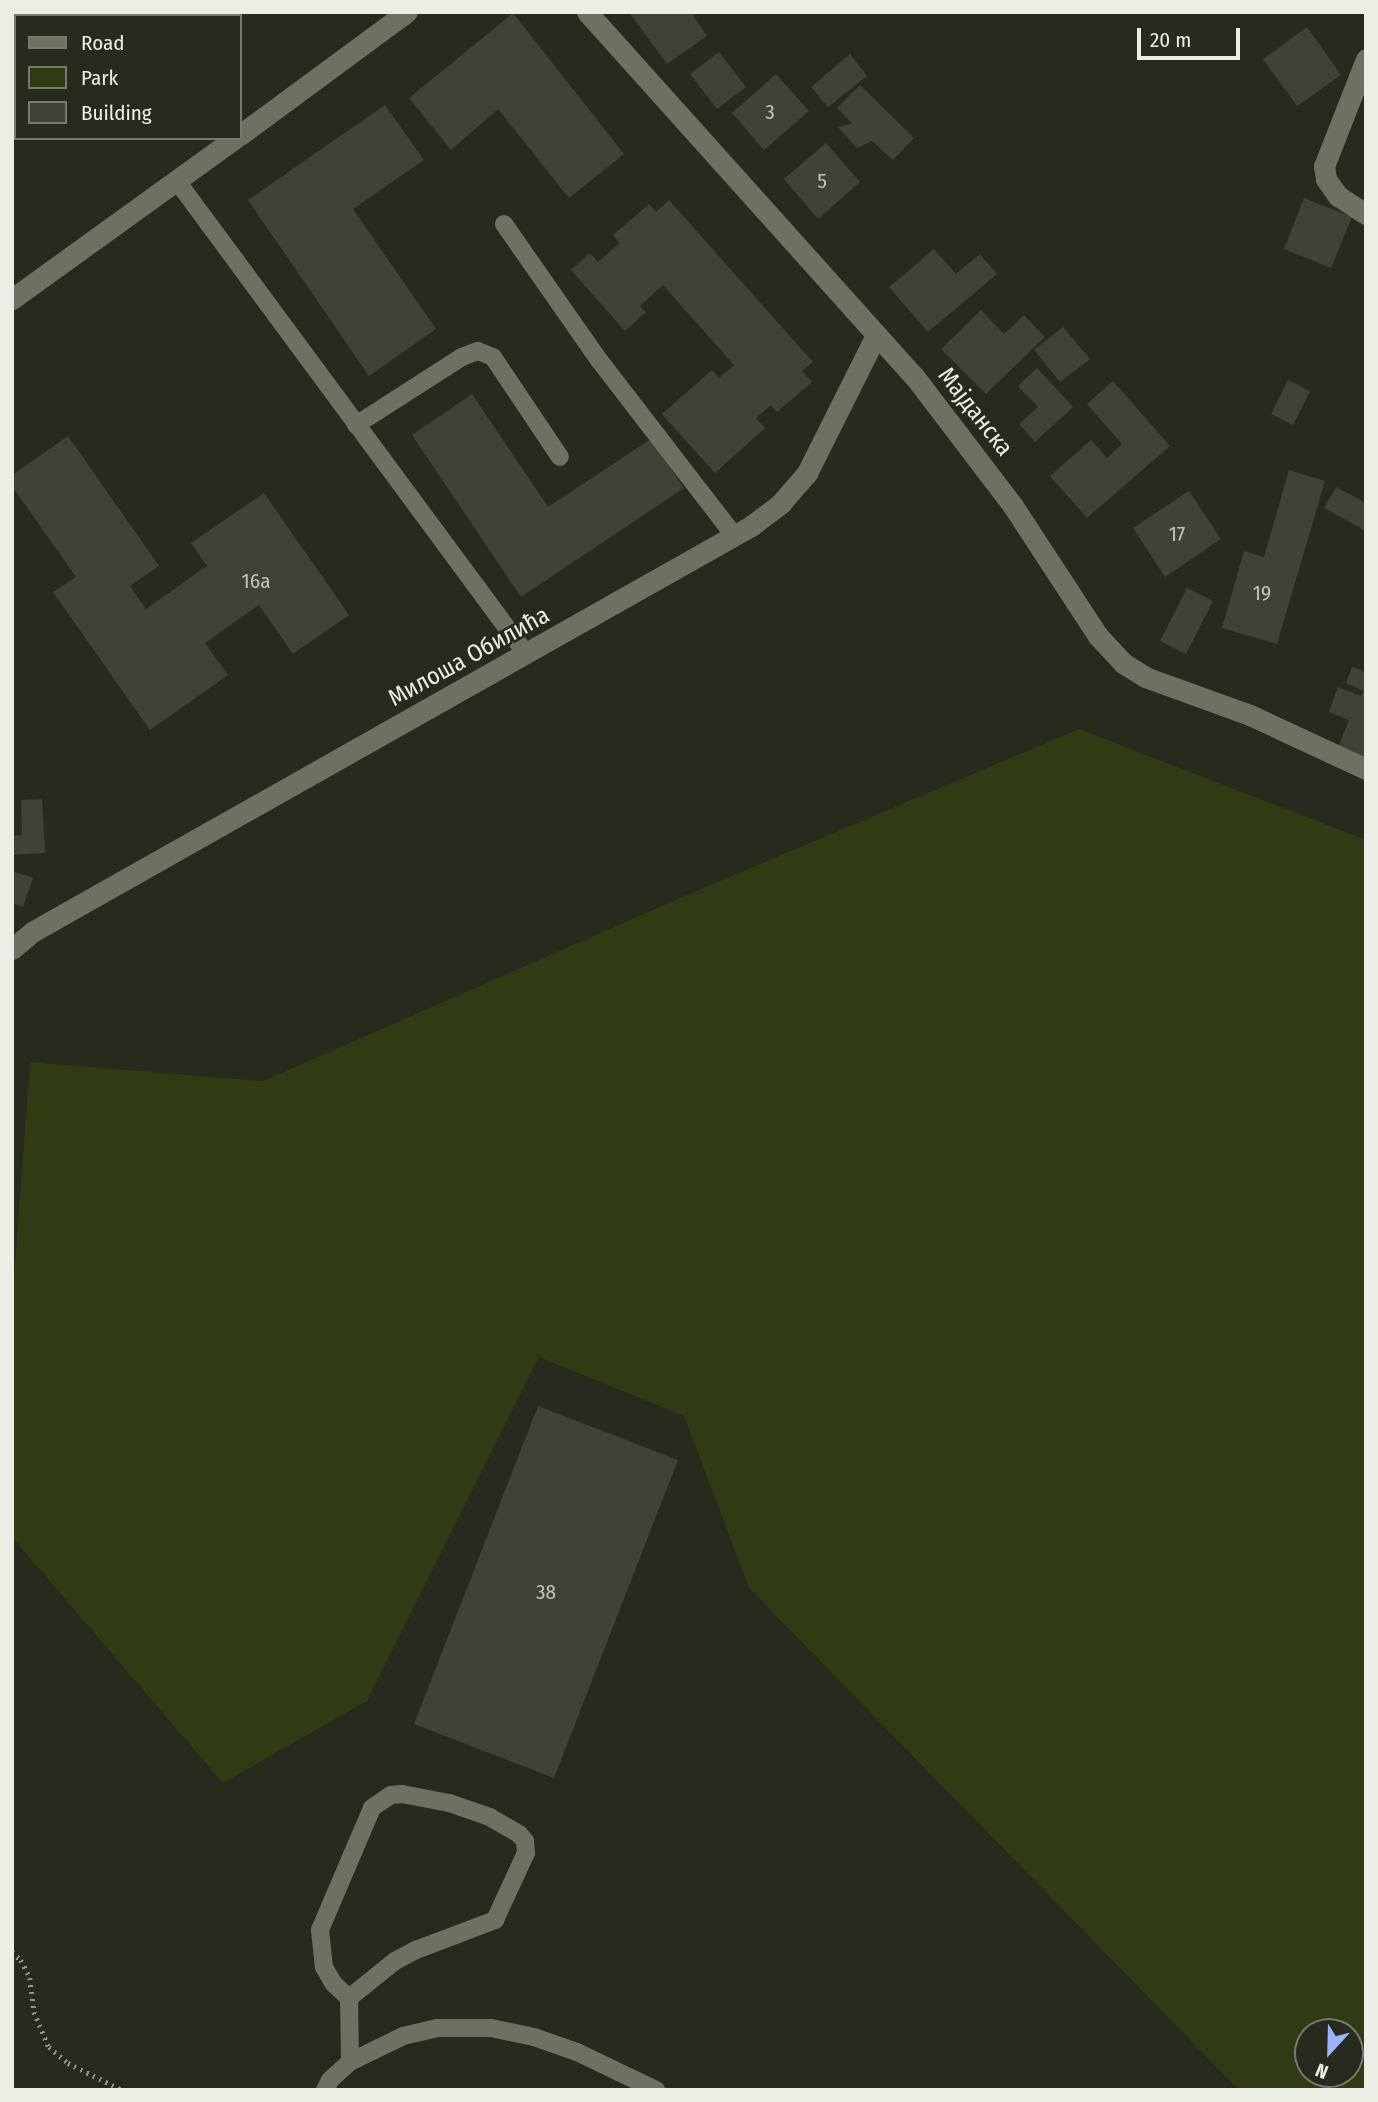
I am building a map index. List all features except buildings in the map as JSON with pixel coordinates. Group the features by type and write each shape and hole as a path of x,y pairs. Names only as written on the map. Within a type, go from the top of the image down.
{"street":[{"path":"242,134 407,12"},
{"name":"Мајданска","path":"587,12 961,434 1013,506 1098,636 1123,663 1145,677 1250,715 1366,769"},
{"path":"1366,59 1324,166 1326,179 1338,196 1366,214"},
{"path":"12,299 232,140"},
{"name":"Милоша Обилића","path":"12,949 32,932 527,654 734,535 781,503 807,473 876,335"}],"lane":[{"path":"177,181 527,654"},
{"path":"504,223 599,360 734,535"},
{"path":"356,425 462,357 478,351 493,357 560,457"},
{"path":"349,1998 405,1955 495,1920 526,1856 526,1844 519,1834 490,1817 449,1803 402,1794 391,1795 376,1804 369,1813 320,1930 324,1967 334,1984 349,1998 350,2062"},
{"path":"324,2090 330,2080 350,2062 403,2036 437,2028 491,2028 534,2037 577,2052 656,2090"}],"path":[{"path":"12,1952 21,1960 30,1978 34,2012 49,2047 68,2063 122,2090"}],"green space":[{"path":"1079,729 1366,840 1366,2090 1239,2090 749,1588 684,1416 539,1357 367,1701 223,1783 12,1537 12,1303 30,1062 263,1081 687,895"}]}
